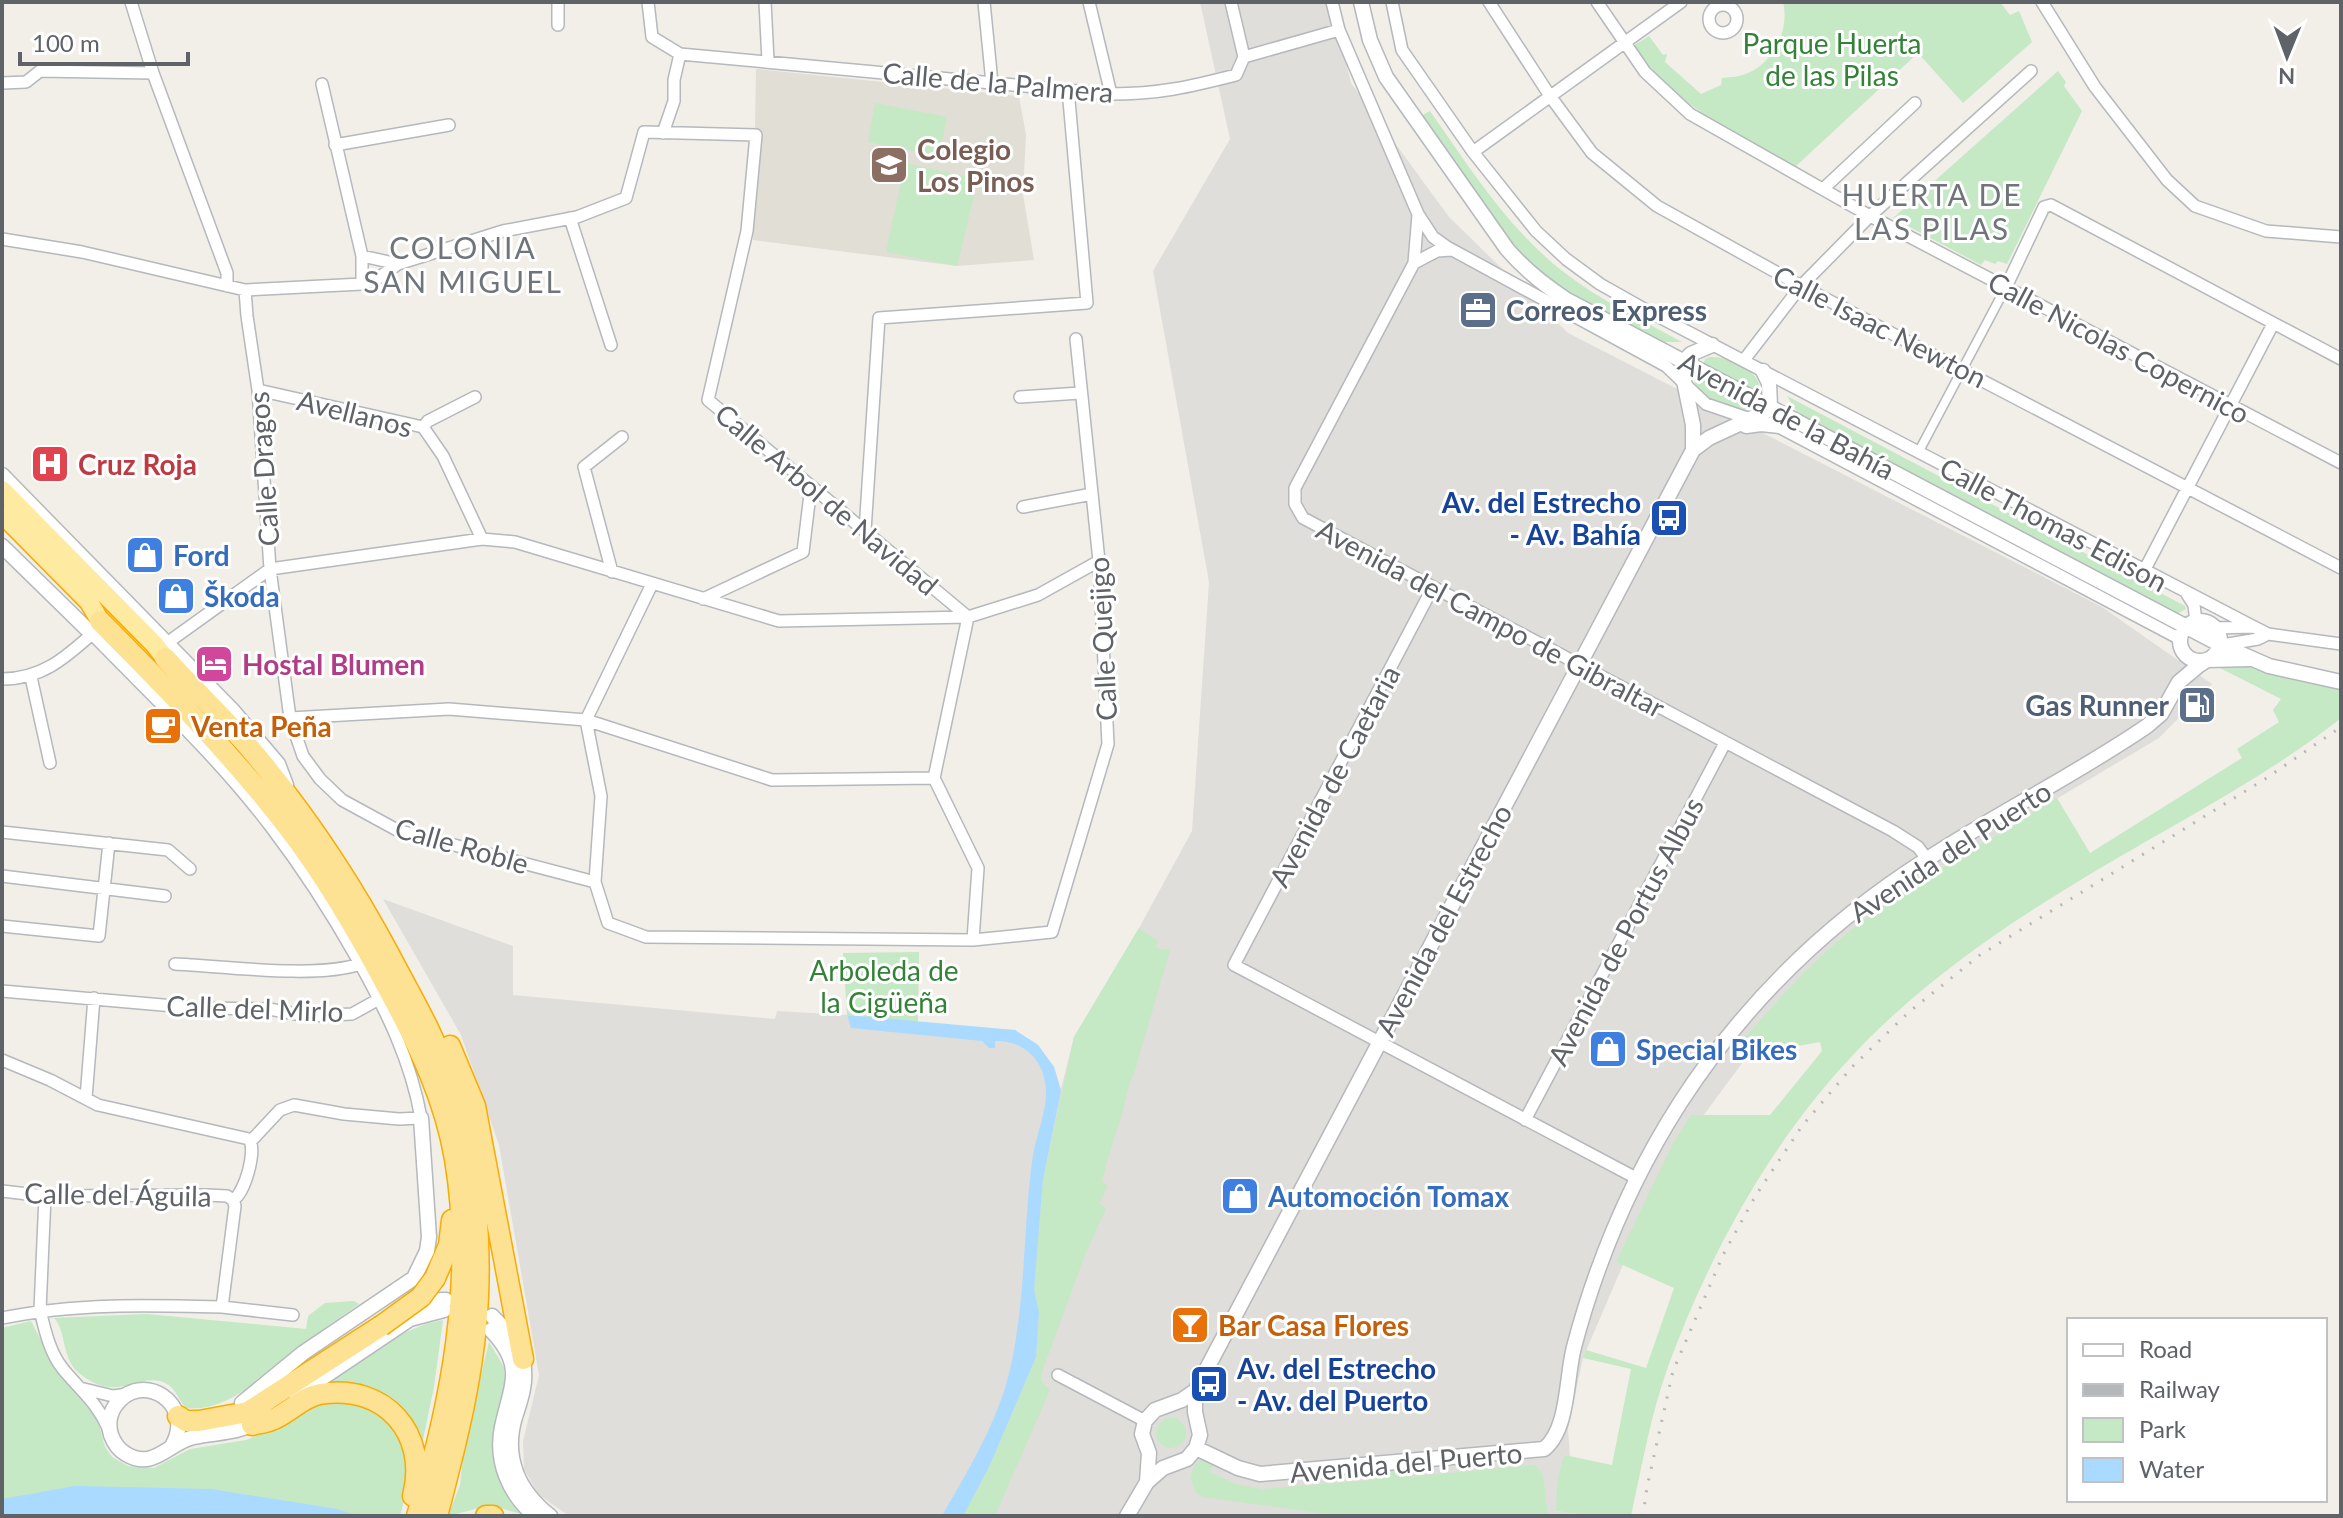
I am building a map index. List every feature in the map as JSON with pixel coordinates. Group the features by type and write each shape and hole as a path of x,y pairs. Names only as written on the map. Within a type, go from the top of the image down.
{"highway":[{"path":"2,490 154,644 166,651 292,800 355,891 427,1027 458,1110 472,1178 478,1251 478,1298 463,1407 437,1516"},
{"path":"2,506 148,650 166,651"},
{"path":"2,514 89,602 96,627"},
{"path":"2,531 84,610 96,627 251,782 321,875 369,952 427,1062 455,1157 463,1244 458,1331 444,1421 414,1516"},
{"path":"355,891 371,901 401,950 441,1025 475,1106 523,1359"},
{"path":"177,1413 186,1421 199,1421 248,1412 421,1297 444,1261 453,1226 448,1172 455,1157"},
{"path":"252,1425 274,1420 307,1398 319,1394 348,1393 376,1401 397,1416 409,1435 417,1457 414,1516"},
{"path":"486,1516 493,1516"}],"street":[{"path":"131,2 153,73 227,273 227,286"},
{"path":"558,2 558,25"},
{"path":"2,239 82,252 245,290 362,284 374,281 398,264 503,231 570,218 626,198 644,132 663,133 674,101 674,80 680,54 652,37 648,2"},
{"path":"765,2 768,61"},
{"path":"984,2 992,83"},
{"path":"1089,2 1111,94"},
{"path":"1231,2 1244,57"},
{"path":"1332,2 1339,30"},
{"name":"Avenida de la Bahía","path":"1361,2 1370,40 1386,77 1522,266 1567,300 1770,406 2186,634"},
{"name":"Calle Thomas Edison","path":"1392,2 1402,50 1473,152 1536,231 1566,259 1600,284 2268,634"},
{"name":"Calle Isaac Newton","path":"1489,2 1550,96 1592,153 1657,206 1801,286 2341,568"},
{"name":"Calle Nicolas Copernico","path":"1597,2 1645,72 1690,114 1870,216 2341,463"},
{"path":"1473,152 1681,2"},
{"path":"2042,2 2095,87 2167,180 2195,206 2266,231 2341,237"},
{"name":"Calle de la Palmera","path":"680,54 1111,94 1181,90 1236,75 1244,57 1339,30"},
{"name":"Avenida de la Bahía","path":"1339,30 1418,214 1433,237 1451,250 1666,366 1706,404 1749,420 1780,426 2186,634 2221,645 2250,659 2341,682"},
{"path":"2,83 26,82 40,71 153,73"},
{"path":"1744,360 1801,286 1870,216 2031,71"},
{"path":"322,84 362,256 362,284"},
{"path":"865,531 879,318 1087,303 1068,89"},
{"path":"1823,189 1915,103"},
{"path":"335,145 449,125"},
{"name":"Calle Arbol de Navidad","path":"663,133 756,135 747,231 708,400 968,617"},
{"path":"1918,453 2006,287 2044,207 2053,206 2341,359"},
{"name":"Avenida del Campo de Gibraltar","path":"1418,214 1414,263 1295,488 1294,496 1303,518 1893,831 1918,847 1927,859"},
{"path":"570,218 611,345"},
{"path":"1414,263 1437,251 1451,250"},
{"path":"362,256 398,264"},
{"name":"Calle Dragos","path":"166,651 270,569 258,390 245,290"},
{"path":"2144,571 2273,324"},
{"name":"Calle Quejigo","path":"973,940 1052,932 1108,744 1099,561 1076,339"},
{"path":"1693,450 1693,425 1683,381 1684,361 1699,349 1712,345"},
{"path":"1693,450 1765,412 1770,406 1769,383 1763,371"},
{"name":"Avellanos","path":"258,390 423,427 443,456 482,539"},
{"path":"1020,397 1080,393"},
{"path":"423,427 428,421 475,397"},
{"path":"1719,434 1753,425 1780,426"},
{"path":"612,572 584,467 622,437"},
{"name":"Avenida del Estrecho","path":"1195,1391 1693,450"},
{"path":"2,475 166,651"},
{"path":"703,599 803,552 811,486"},
{"path":"1023,507 1092,494"},
{"path":"270,569 482,539 515,542 779,621 968,617 1038,595 1099,561"},
{"path":"2,546 96,627 259,811 311,883 379,999"},
{"name":"Calle Roble","path":"270,569 290,718 303,756 320,779 342,800 397,830 595,882"},
{"path":"652,584 586,720 601,796 595,882 608,923 646,937 973,940 978,868 934,778 968,617"},
{"name":"Avenida de Caetaria","path":"1378,1041 1234,965 1433,587"},
{"name":"Calle Thomas Edison","path":"2186,634 2197,614 2187,594"},
{"path":"2179,682 2212,657 2221,645 2221,637 2206,623 2186,634"},
{"path":"2,679 31,677 65,658 96,627"},
{"path":"2214,628 2254,627"},
{"path":"2186,634 2195,661 2250,659"},
{"path":"2179,682 2186,634"},
{"path":"2221,645 2258,639 2268,634 2341,644"},
{"path":"31,677 50,763"},
{"name":"Avenida del Puerto","path":"1196,1448 1238,1468 1260,1474 1544,1449 1557,1434 1574,1348 1608,1241 1636,1178 1707,1062 1738,1022 1775,981 1867,900 1927,859 2147,726 2161,714 2179,682"},
{"path":"290,718 449,709 586,720 772,780 934,778"},
{"name":"Avenida de Portus Albus","path":"1525,1120 1725,743"},
{"path":"2,832 168,850 190,869"},
{"path":"2,926 99,936 109,843"},
{"path":"2,876 165,896"},
{"path":"175,964 301,970 360,964"},
{"name":"Calle del Mirlo","path":"2,991 197,1008 269,1009 307,1016 352,1014 379,999 408,1064 421,1118"},
{"path":"86,1098 94,998"},
{"path":"1378,1041 1636,1178"},
{"path":"2,1060 98,1105 245,1137 251,1141 253,1148 242,1192 233,1200 235,1206 222,1307"},
{"path":"242,1403 303,1353 414,1278 427,1251 429,1237 421,1118 344,1114 294,1105 280,1110 251,1141"},
{"name":"Calle del Águila","path":"2,1191 45,1196 207,1195 227,1196 233,1200"},
{"path":"45,1196 40,1310 54,1355 102,1414 117,1447 137,1459 160,1456 188,1438 221,1434 252,1425 410,1319 445,1305 411,1301 376,1314 242,1403 214,1413 177,1413"},
{"path":"2,1318 40,1310 129,1304 222,1307 293,1315"},
{"path":"535,1516 516,1496 502,1463 500,1438 514,1378 508,1353 491,1323 513,1340 523,1359 524,1388 511,1436 514,1468 523,1490 550,1516"},
{"path":"1058,1375 1145,1421"},
{"path":"84,1389 105,1395 144,1390 159,1393 177,1413 179,1432 172,1446"},
{"path":"1127,1516 1147,1482 1163,1468 1187,1459 1196,1448 1200,1435 1195,1391 1155,1410 1145,1421 1142,1441 1149,1453 1160,1461 1174,1463"},
{"path":"110,1433 113,1410 129,1394"},
{"path":"1168,1406 1188,1411 1197,1422"},
{"path":"1147,1482 1149,1453"}],"shaded area":[{"path":"1200,2 1331,2 1351,83 1449,217 1568,333 2102,607 2212,684 2159,738 1932,873 1793,994 1664,1169 1583,1358 1568,1429 1570,1456 1564,1455 1556,1511 1593,1516 569,1516 538,1494 524,1469 523,1441 539,1375 499,1145 461,1035 383,899 513,946 513,995 775,1019 777,1011 847,1015 852,1028 1015,1030 1038,1045 1054,1067 1061,1089 1074,1037 1192,831 1209,582 1153,271 1230,139"},
{"name":"Colegio Los Pinos","path":"756,69 1019,96 1026,135 1023,194 1034,260 957,266 753,240"}],"green space":[{"name":"Parque Huerta de las Pilas","path":"1783,2 2000,2 2010,15 2019,11 2032,42 1963,103 1918,53 1795,167 1706,116 1667,85 1633,46 1649,36 1663,55 1667,54 1665,62 1701,94 1721,85 1722,78 1745,74 1765,61 1782,33"},
{"path":"2058,71 2066,82 2064,86 2082,111 2007,264 1985,260 1981,265 1893,218"},
{"path":"875,103 947,117 939,156 868,142"},
{"path":"1430,111 1506,216 1541,253 1620,309 1682,342 1651,338 1546,280 1510,246 1417,118"},
{"path":"905,163 978,179 957,266 886,252"},
{"path":"1709,357 1741,365 1754,375 1760,390 1752,391 1703,365"},
{"path":"1699,375 1753,405 1752,408 1735,409 1716,404 1696,386 1694,378"},
{"path":"1787,396 2186,609 2177,614 2170,611 1799,415"},
{"path":"2235,665 2341,690 2341,718 2244,785 2012,924 1922,990 1867,1040 1788,1134 1721,1246 1685,1324 1663,1383 1647,1439 1631,1516 1593,1516 1556,1511 1558,1477 1564,1455 1612,1465 1631,1369 1583,1358 1586,1350 1646,1368 1674,1288 1616,1262 1671,1147 1691,1115 1770,1115 1822,1051 1820,1042 1752,1054 1741,1042 1812,965 1859,924 1932,874 2057,798 2090,853 2242,758 2237,749 2279,722 2273,710 2281,699 2220,668"},
{"path":"1139,928 1158,941 1156,948 1170,950 1102,1181 1108,1186 1099,1203 1106,1209 1085,1255 1042,1372 1041,1381 1050,1390 995,1516 963,1516 989,1467 1036,1357 1039,1312 1034,1290 1043,1179 1074,1037"},
{"name":"Arboleda de la Cigüeña","path":"919,952 918,1022 847,1015 843,953"},
{"path":"354,1301 359,1304 254,1384 220,1403 203,1408 186,1408 170,1386 157,1381 117,1387 93,1382 73,1367 54,1318 147,1314 306,1329 308,1316 325,1303"},
{"path":"443,1320 434,1387 420,1454 412,1427 324,1387 396,1338"},
{"path":"31,1321 52,1362 98,1421 105,1447 112,1457 128,1466 154,1468 190,1449 246,1440 268,1432 297,1410 339,1399 375,1408 407,1445 406,1494 400,1516 2,1516 2,1328"},
{"path":"489,1342 504,1367 511,1499 521,1514 500,1508 479,1508 448,1516 460,1485 465,1440"},
{"path":"1171,1418 1182,1422 1186,1433 1182,1444 1171,1448 1160,1444 1156,1433 1160,1422"},
{"path":"1200,1460 1214,1464 1210,1472 1236,1484 1262,1489 1373,1480 1373,1471 1405,1468 1407,1477 1535,1465 1543,1475 1548,1516 1342,1516 1203,1497 1196,1493 1190,1477"}],"water":[{"path":"847,1015 1015,1030 1038,1045 1054,1067 1061,1091 1043,1179 1034,1290 1039,1312 1036,1357 989,1467 963,1516 942,1516 993,1419 1013,1357 1033,1155 1044,1113 1045,1082 1034,1058 1010,1042 995,1041 995,1048 989,1048 982,1041 851,1028"},
{"path":"75,1486 211,1489 337,1509 359,1516 2,1516 2,1499"}],"railway":[{"path":"1643,1516 1673,1371 1723,1255 1756,1195 1802,1126 1853,1066 1909,1012 1980,955 2265,779 2341,727"}],"place":[{"name":"Colegio Los Pinos","path":"889,165"},
{"name":"Correos Express","path":"1478,310"},
{"name":"Cruz Roja","path":"50,464"},
{"name":"Av. del Estrecho - Av. Bahía","path":"1669,518"},
{"name":"Ford","path":"145,555"},
{"name":"Škoda","path":"176,596"},
{"name":"Hostal Blumen","path":"214,664"},
{"name":"Gas Runner","path":"2197,705"},
{"name":"Venta Peña","path":"163,726"},
{"name":"Special Bikes","path":"1608,1049"},
{"name":"Automoción Tomax","path":"1240,1196"},
{"name":"Bar Casa Flores","path":"1190,1325"},
{"name":"Av. del Estrecho - Av. del Puerto","path":"1209,1384"}],"district":[{"name":"HUERTA DE LAS PILAS","path":"1932,211"},
{"name":"COLONIA SAN MIGUEL","path":"463,264"}]}
